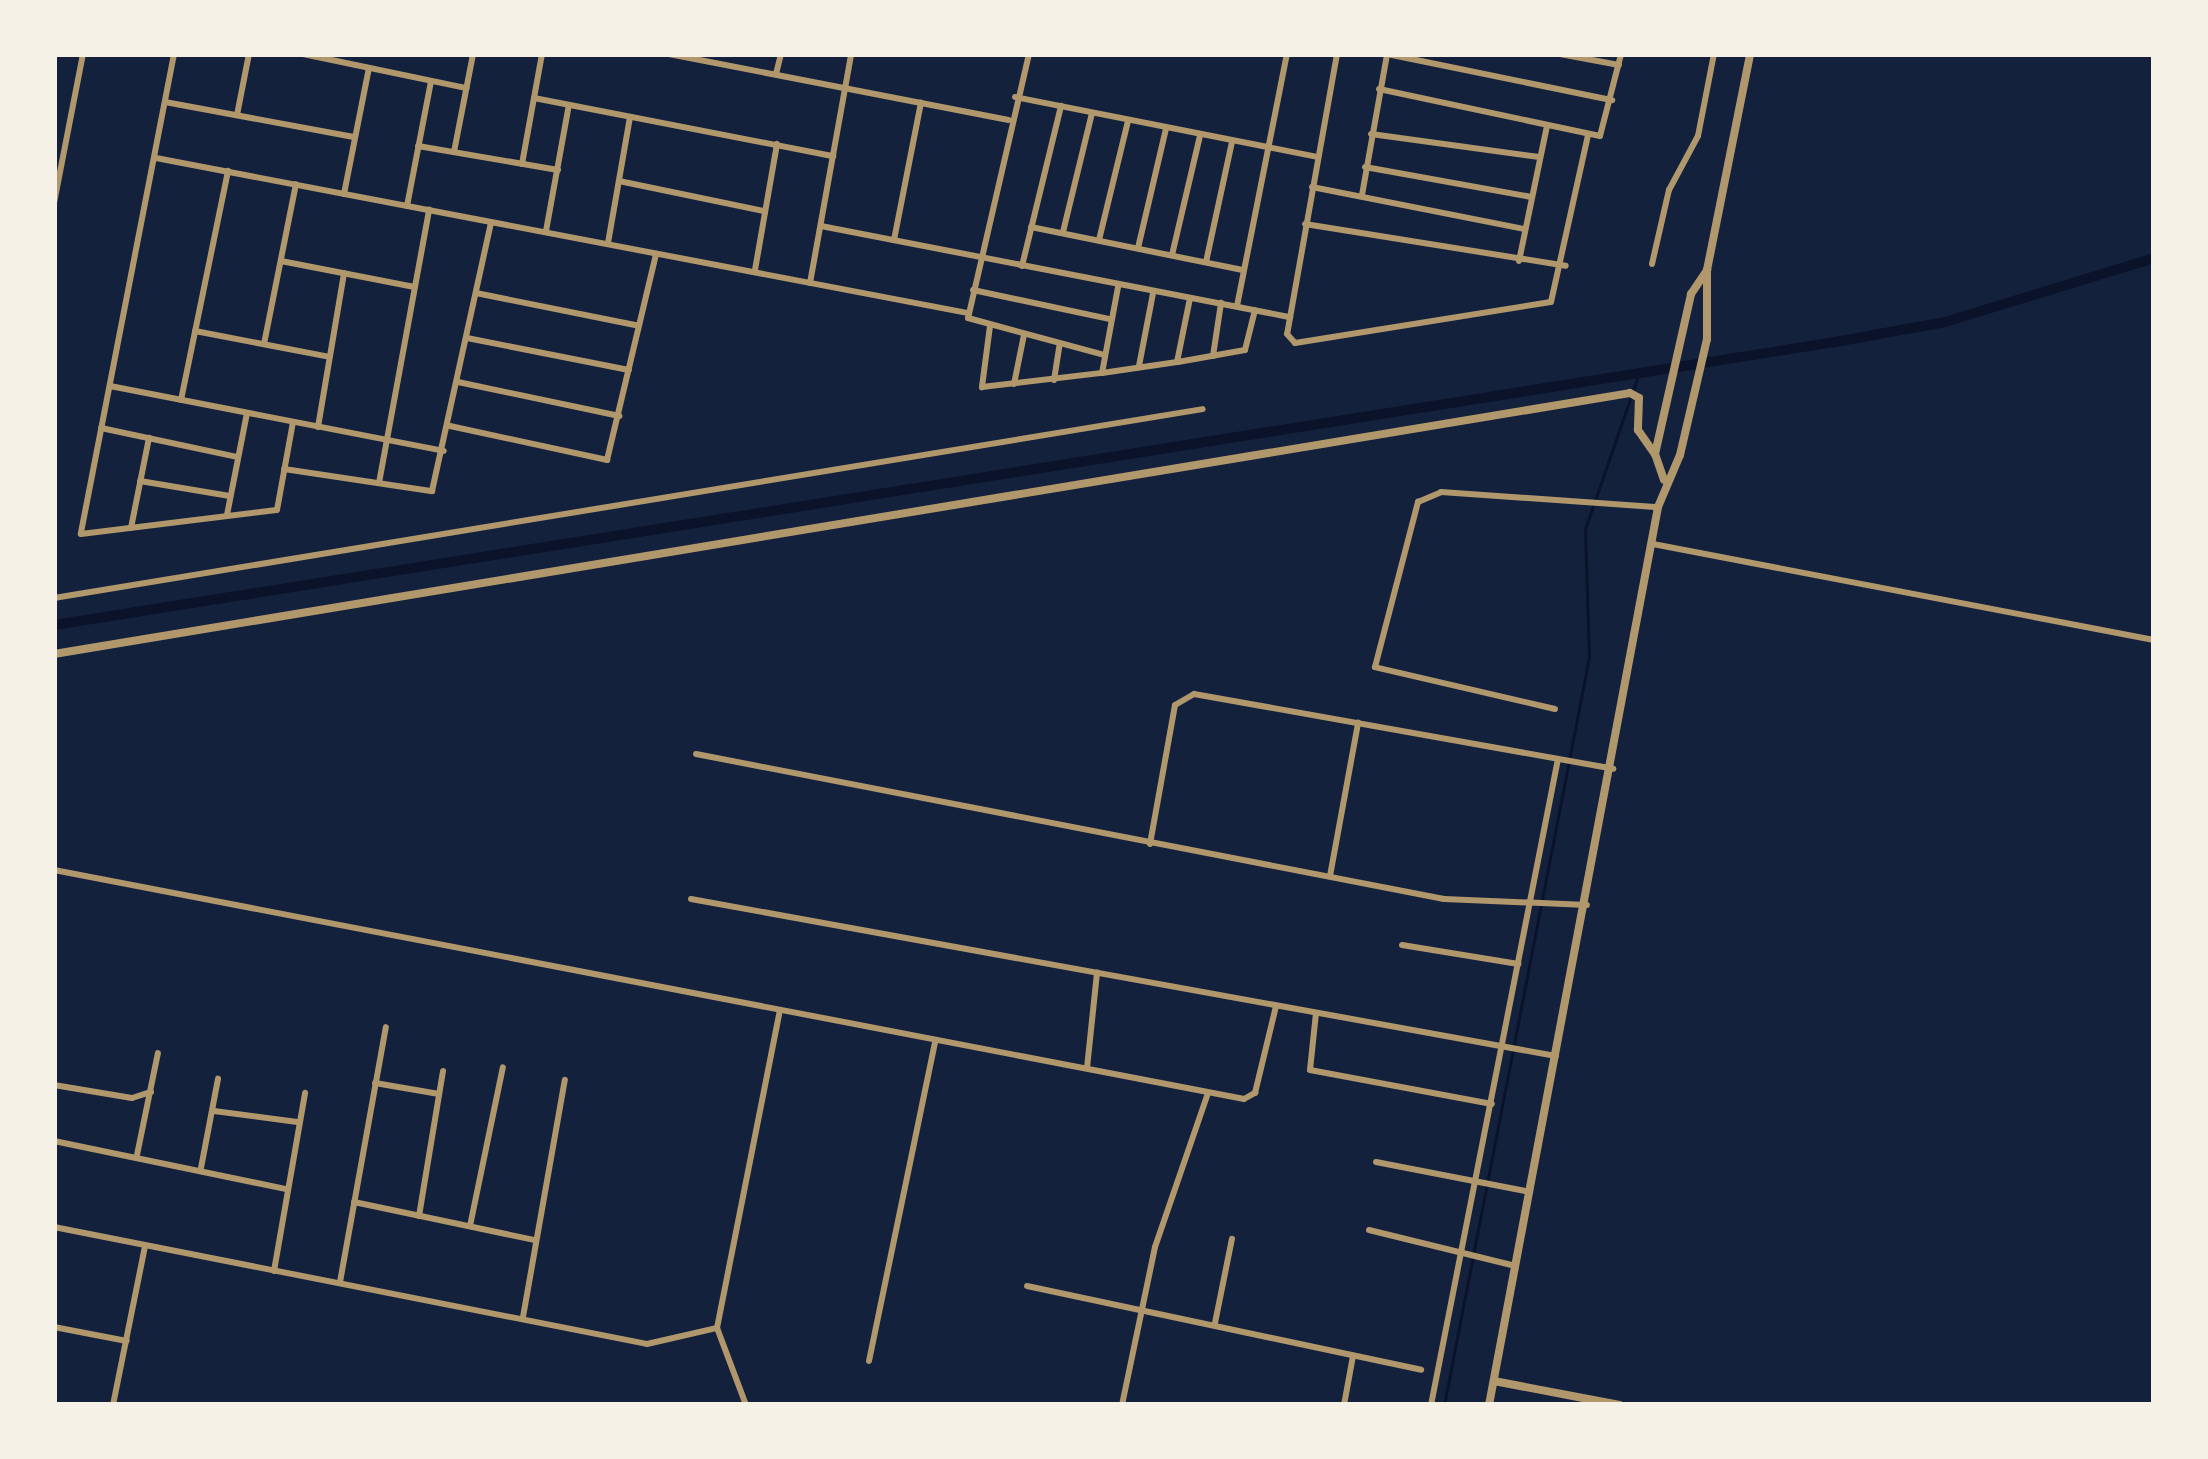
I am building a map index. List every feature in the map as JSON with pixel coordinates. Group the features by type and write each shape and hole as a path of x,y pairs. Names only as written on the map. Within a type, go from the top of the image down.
{"street":[{"path":"54,203 83,54"},
{"path":"174,54 80,535 277,510 293,422"},
{"path":"236,116 249,54"},
{"path":"303,54 466,88"},
{"path":"454,152 473,54"},
{"path":"522,164 542,54"},
{"path":"669,54 1010,120"},
{"path":"776,74 781,54"},
{"path":"810,283 851,54"},
{"path":"968,314 1015,97 1029,54"},
{"path":"1237,306 1287,54"},
{"path":"1337,54 1287,339 1300,343 1546,305 1557,298 1588,135"},
{"path":"1362,195 1387,54 1612,100"},
{"path":"1560,54 1619,65"},
{"path":"1379,89 1588,135 1606,130 1621,54"},
{"path":"1652,264 1669,190 1699,136 1714,54"},
{"path":"1489,1405 1613,769 1658,507 1664,480 1676,466 1698,386 1707,339 1707,270 1750,54"},
{"path":"344,194 369,68"},
{"path":"407,206 431,81"},
{"path":"1015,97 1317,157"},
{"path":"534,98 833,156"},
{"path":"165,102 354,137"},
{"path":"894,240 921,103"},
{"path":"546,232 569,105"},
{"path":"1022,266 1060,106"},
{"path":"1063,233 1092,113"},
{"path":"607,244 630,116"},
{"path":"1099,241 1128,121"},
{"path":"1520,261 1547,126"},
{"path":"1138,249 1166,129"},
{"path":"1371,134 1539,157"},
{"path":"1172,256 1200,136"},
{"path":"1206,263 1232,142"},
{"path":"755,270 777,144"},
{"path":"418,146 558,170"},
{"path":"156,158 968,314 990,326 1104,355"},
{"path":"1365,167 1531,197"},
{"path":"182,400 228,171"},
{"path":"619,181 764,211"},
{"path":"264,344 296,184"},
{"path":"1312,187 1525,229"},
{"path":"379,483 428,210"},
{"path":"284,469 432,491 450,426 490,222"},
{"path":"1305,224 1565,266"},
{"path":"821,226 1290,317"},
{"path":"1031,226 1243,270"},
{"path":"450,426 602,460 620,416 656,254"},
{"path":"280,261 415,287"},
{"path":"1655,454 1691,294 1707,270"},
{"path":"318,427 344,273"},
{"path":"1102,373 1118,286"},
{"path":"973,290 1110,319"},
{"path":"476,292 640,326"},
{"path":"1139,366 1153,293"},
{"path":"1177,362 1190,298"},
{"path":"1213,356 1221,303"},
{"path":"990,326 979,383 1014,385 1245,350 1256,310"},
{"path":"195,331 330,357"},
{"path":"1014,385 1024,335"},
{"path":"467,338 630,370"},
{"path":"1054,380 1060,344"},
{"path":"458,382 620,416"},
{"path":"110,386 444,452"},
{"path":"54,654 1634,394 1638,430 1655,454 1664,480"},
{"path":"54,598 1203,410"},
{"path":"227,516 248,413"},
{"path":"101,428 238,457"},
{"path":"130,528 149,438"},
{"path":"140,481 230,496"},
{"path":"1555,709 1382,672 1375,657 1413,513 1425,495 1658,507"},
{"path":"1653,544 2154,640"},
{"path":"1150,844 1175,705 1186,696 1613,769"},
{"path":"1330,876 1358,723"},
{"path":"696,754 1330,876 1531,908 1587,905"},
{"path":"1431,1405 1470,1255 1518,964 1562,760"},
{"path":"54,870 1208,1093 1252,1097 1276,1006"},
{"path":"692,898 1556,1056"},
{"path":"1402,945 1518,964"},
{"path":"1087,1068 1097,973"},
{"path":"746,1405 717,1328 780,1010"},
{"path":"1316,1013 1310,1070 1492,1104"},
{"path":"340,1282 386,1027"},
{"path":"869,1361 934,1042"},
{"path":"137,1155 158,1053"},
{"path":"470,1226 503,1066"},
{"path":"419,1216 443,1071"},
{"path":"201,1168 218,1079"},
{"path":"523,1317 565,1080"},
{"path":"375,1083 440,1094"},
{"path":"54,1085 133,1098 152,1092"},
{"path":"274,1271 305,1093"},
{"path":"1122,1405 1140,1308 1208,1093"},
{"path":"214,1111 297,1123"},
{"path":"54,1141 285,1189"},
{"path":"1376,1162 1530,1192"},
{"path":"354,1202 535,1240"},
{"path":"54,1227 647,1344 717,1328"},
{"path":"1369,1230 1516,1266"},
{"path":"1215,1324 1232,1239"},
{"path":"113,1405 145,1246"},
{"path":"1028,1286 1421,1370"},
{"path":"54,1327 127,1341"},
{"path":"1344,1405 1354,1356"},
{"path":"1494,1382 1620,1405"}],"waterway":[{"path":"54,625 1835,342 1945,322 2154,258"},
{"path":"1444,1405 1589,657 1585,529 1639,373"}]}
